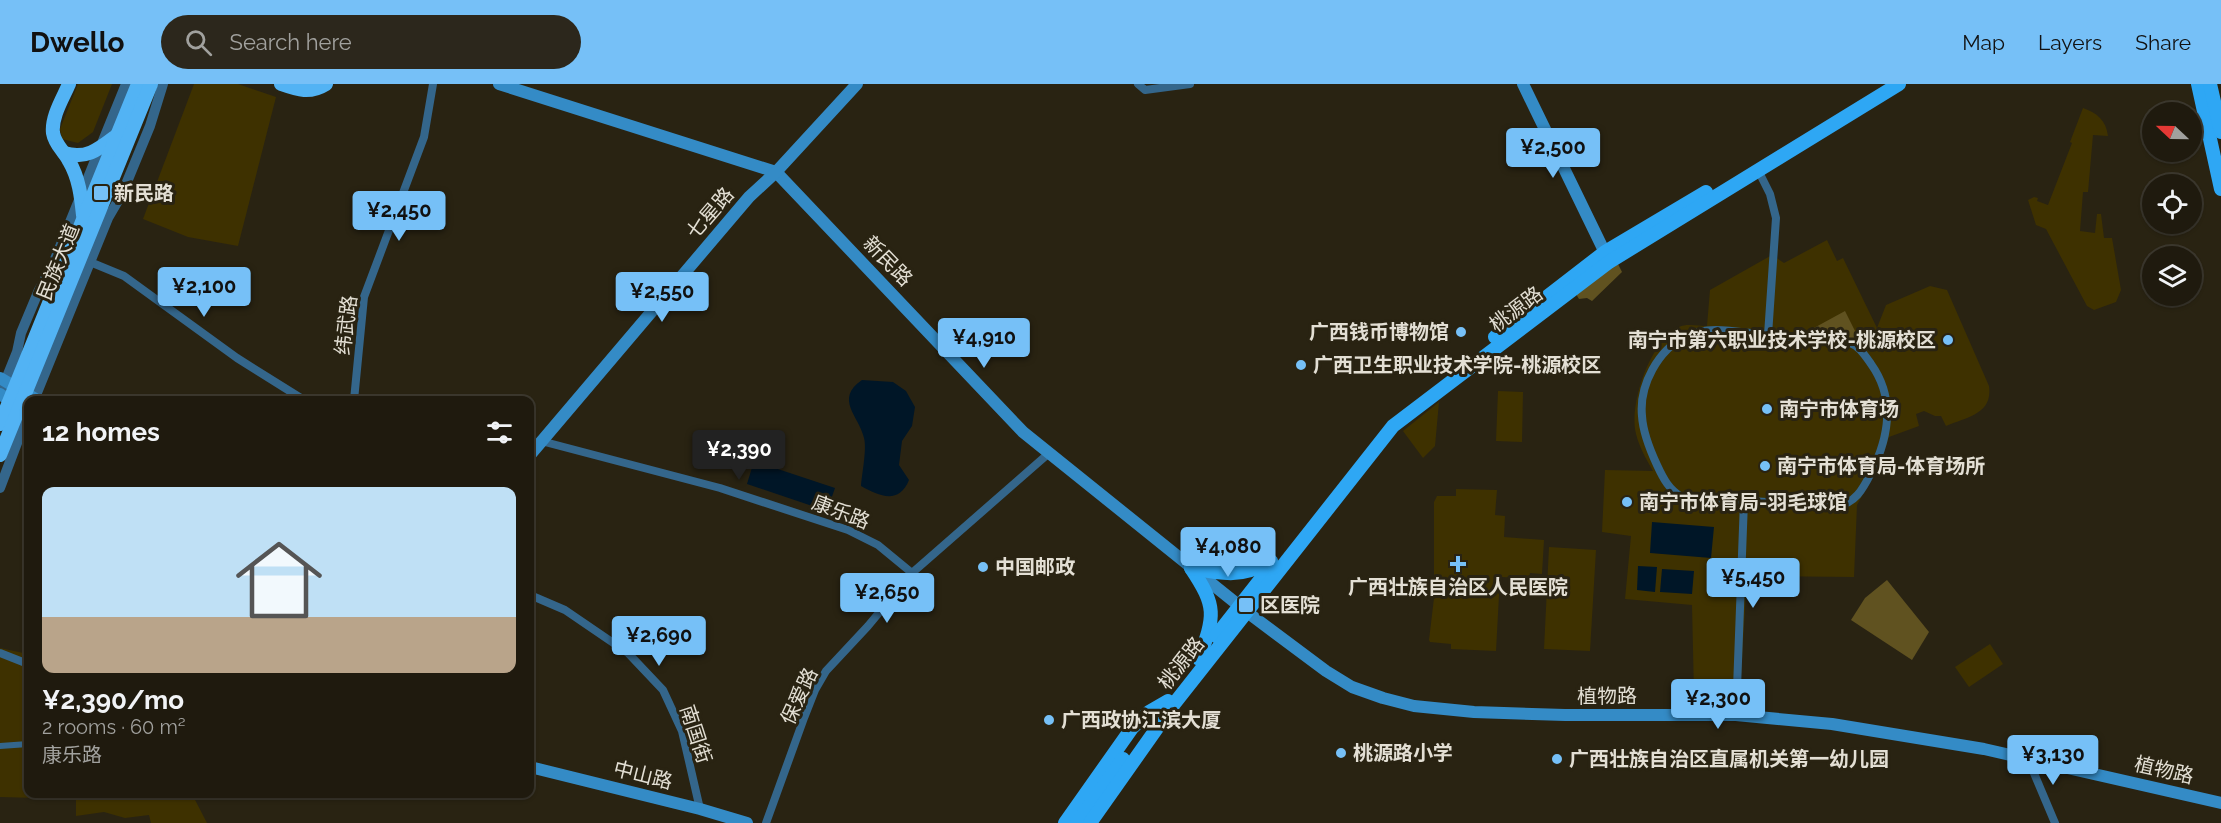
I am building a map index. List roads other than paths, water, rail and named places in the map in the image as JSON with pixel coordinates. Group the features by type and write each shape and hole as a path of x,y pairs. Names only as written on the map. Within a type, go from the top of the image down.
{"highway":[{"path":"69,84 54,120 53,132 57,145 64,153 77,178 84,218"},
{"name":"民族大道","path":"0,423 138,84"},
{"name":"民族大道","path":"0,455 151,84"},
{"path":"281,84 306,91 315,90 326,84"},
{"path":"64,153 82,156 100,148 117,135"}],"main road":[{"name":"新民路","path":"499,84 776,172 1023,432 1243,609"},
{"name":"七星路","path":"534,450 749,197 776,172 857,84"},
{"path":"1523,84 1607,257"},
{"name":"桃源路","path":"1153,725 1243,609 1278,557 1389,421 1607,257 1887,84"},
{"name":"桃源路","path":"1171,702 1200,659 1393,426 1607,257 1758,170 1899,84"},
{"path":"2198,84 2221,189"},
{"path":"2210,84 2221,132"},
{"path":"0,378 29,396"},
{"path":"0,394 24,410"},
{"path":"1191,568 1223,574 1239,574 1256,570 1278,557"},
{"path":"1191,568 1206,590 1211,604 1211,620 1200,659"},
{"name":"植物路","path":"1243,609 1326,671 1352,687 1414,706 1474,712 1565,715 1736,715 1832,723 1940,740 2221,803"},
{"path":"1065,823 1132,729 1149,712 1171,702"},
{"path":"1099,823 1164,729 1171,702"},
{"path":"1077,823 1153,725"},
{"path":"1090,823 1153,725"},
{"name":"中山路","path":"534,768 700,809 747,823"}],"street":[{"path":"0,394 34,301 53,264 126,84"},
{"path":"38,396 108,218 122,194 146,136 163,84"},
{"name":"纬武路","path":"354,396 364,297 424,137 433,84"},
{"path":"1138,84 1145,90 1190,84"},
{"path":"1758,170 1770,194 1776,218 1768,335"},
{"path":"90,262 124,276 237,358 298,396"},
{"path":"1702,329 1768,335 1848,342 1856,345 1876,371 1886,393 1888,423 1882,451 1857,497 1847,505 1682,496 1674,492 1659,470 1644,432 1641,414 1644,388 1667,348 1702,329"},
{"path":"0,488 24,424"},
{"name":"康乐路","path":"542,441 720,488 848,530 878,545 912,573"},
{"name":"保爱路","path":"766,823 815,690 826,672 868,627 912,573 1048,454"},
{"path":"1736,715 1744,501"},
{"name":"南国街","path":"534,597 565,610 628,653 663,690 682,731 700,809"},
{"path":"0,654 24,663"},
{"path":"0,746 24,744"},
{"path":"2028,759 2055,823"}],"water":[{"path":"862,380 893,382 906,391 915,407 912,426 902,441 899,465 909,480 905,488 894,496 881,495 861,486 865,443 849,401 854,387"},
{"path":"754,461 835,488 827,511 747,484"},
{"path":"1652,522 1714,527 1711,558 1650,553"},
{"path":"1638,566 1657,567 1655,592 1637,590"},
{"path":"1662,569 1694,571 1692,594 1660,592"}],"place":[{"name":"新民路","path":"101,193"},
{"name":"广西钱币博物馆","path":"1461,332"},
{"name":"南宁市第六职业技术学校-桃源校区","path":"1948,340"},
{"name":"广西卫生职业技术学院-桃源校区","path":"1301,365"},
{"name":"南宁市体育场","path":"1767,409"},
{"name":"南宁市体育局-体育场所","path":"1765,466"},
{"name":"南宁市体育局-羽毛球馆","path":"1627,502"},
{"name":"广西壮族自治区人民医院","path":"1458,564"},
{"name":"中国邮政","path":"983,567"},
{"name":"区医院","path":"1246,605"},
{"name":"广西政协江滨大厦","path":"1049,720"},
{"name":"桃源路小学","path":"1341,753"},
{"name":"广西壮族自治区直属机关第一幼儿园","path":"1557,759"}]}
